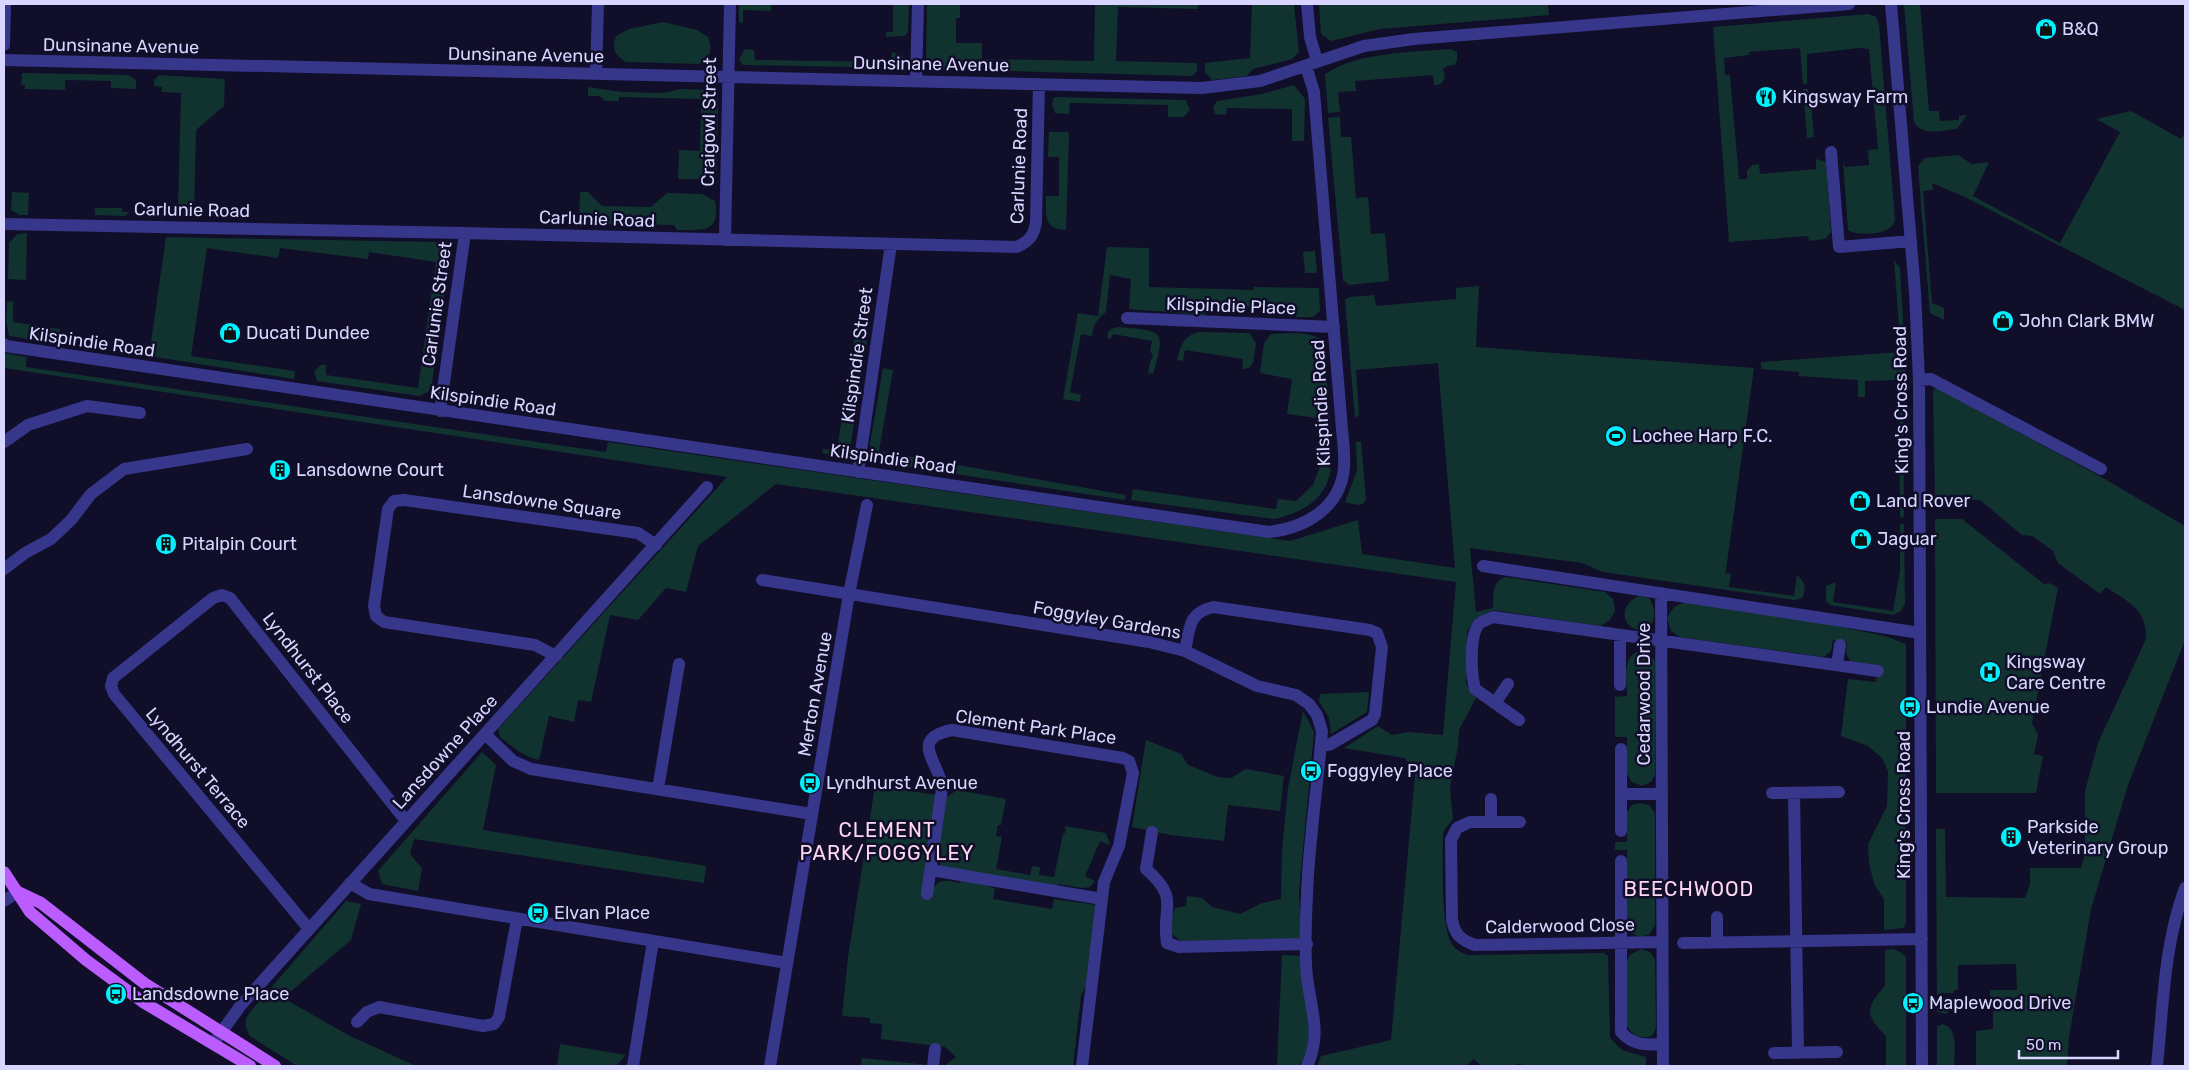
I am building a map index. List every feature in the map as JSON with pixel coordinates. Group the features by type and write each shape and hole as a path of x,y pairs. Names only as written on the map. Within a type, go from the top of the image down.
{"main road":[{"path":"4,872 30,912 86,960 143,1002 250,1066"},
{"path":"18,892 41,902 144,983 275,1066"}],"street":[{"path":"4,46 5,4"},
{"path":"596,74 598,4"},
{"name":"Craigowl Street","path":"725,240 730,4"},
{"path":"916,81 918,4"},
{"name":"Kilspindie Road","path":"5,345 1269,532 1288,530 1309,521 1325,508 1338,489 1344,469 1307,4"},
{"name":"Dunsinane Avenue","path":"4,60 1217,87 1260,81 1364,46 1414,39 1849,4"},
{"name":"King's Cross Road","path":"1891,4 1919,380 1922,1066"},
{"name":"Carlunie Road","path":"4,224 1017,247 1028,242 1034,233 1036,222 1040,84"},
{"path":"1831,152 1839,247 1910,241"},
{"name":"Carlunie Street","path":"440,410 465,233"},
{"name":"Kilspindie Street","path":"858,472 891,244"},
{"name":"Kilspindie Place","path":"1127,318 1334,326"},
{"path":"1919,380 1931,379 2101,469"},
{"path":"4,442 28,425 87,406 140,413"},
{"path":"4,570 25,553 51,538 71,520 91,494 124,469 248,449"},
{"name":"Lansdowne Place","path":"214,1043 241,1006 309,928 707,487"},
{"name":"Lansdowne Square","path":"556,656 535,645 384,622 376,616 374,606 388,509 394,501 404,500 638,533 656,545"},
{"name":"Merton Avenue","path":"770,1066 849,594 867,505"},
{"path":"1483,566 1920,632"},
{"name":"Foggyley Gardens","path":"762,580 1149,642 1185,651 1257,686 1296,695 1309,704 1317,715 1322,731 1307,893 1307,977 1314,1016 1315,1038 1313,1053 1307,1066"},
{"name":"Cedarwood Drive","path":"1661,593 1663,1066"},
{"name":"Lyndhurst Place","path":"166,635 213,598 222,595 230,598 406,821"},
{"path":"1185,651 1191,621 1200,610 1213,607 1370,630 1377,633 1382,647 1376,714 1372,720 1329,745 1321,745"},
{"path":"1519,720 1475,689 1473,681 1473,634 1480,623 1493,617 1878,671"},
{"name":"Lyndhurst Terrace","path":"166,635 114,678 111,686 114,694 309,928"},
{"path":"1620,635 1620,685"},
{"path":"1837,665 1840,645"},
{"path":"658,788 679,664"},
{"path":"1495,703 1508,684"},
{"name":"Clement Park Place","path":"927,894 942,788 942,779 930,759 928,748 932,738 941,732 952,730 1123,758 1129,761 1133,773 1119,846 1104,882 1082,1066"},
{"path":"485,734 513,761 531,769 812,814"},
{"name":"Cedarwood Drive","path":"1621,749 1621,831"},
{"path":"1772,793 1839,792"},
{"path":"1794,793 1798,1052"},
{"path":"1621,794 1662,794"},
{"path":"1491,799 1491,822"},
{"name":"Calderwood Close","path":"1520,822 1470,822 1458,828 1451,840 1452,920 1454,932 1463,940 1475,945 1662,942"},
{"path":"1152,832 1146,869 1160,882 1169,900 1165,934 1167,943 1179,946 1306,944"},
{"path":"1621,861 1621,1032 1629,1041 1643,1045 1663,1044"},
{"path":"931,870 1102,898"},
{"path":"350,883 358,890 369,894 787,963"},
{"path":"2157,1066 2167,966 2173,928 2185,888"},
{"path":"4,901 18,892"},
{"path":"1717,918 1717,942"},
{"path":"357,1022 367,1012 379,1008 483,1026 494,1024 499,1017 517,919"},
{"path":"1683,943 1922,940"},
{"path":"633,1066 653,941"},
{"path":"933,1066 935,1049"},
{"path":"1774,1053 1837,1052"}],"green space":[{"path":"739,4 771,4 771,11 743,10 743,23 739,22"},
{"path":"893,4 909,4 908,32 905,36 886,37 886,32 893,32"},
{"path":"927,4 960,4 960,18 956,18 956,43 982,43 982,59 1094,61 1095,4 1198,4 1198,9 1118,7 1116,61 1197,63 1197,71 1192,76 929,69 926,65"},
{"path":"1252,4 1294,5 1299,52 1292,59 1253,69 1247,76 1212,80 1205,72 1205,63 1250,58"},
{"path":"1319,4 1548,4 1549,15 1380,29 1331,41 1321,34"},
{"path":"1904,4 1920,4 1929,111 1939,111 1940,121 1959,120 1959,116 1967,115 1957,129 1933,132 1922,130 1914,122"},
{"path":"1868,14 1876,17 1879,25 1895,220 1893,225 1882,232 1870,234 1848,230 1843,161 1845,167 1869,165 1868,150 1878,149 1869,49 1859,48 1807,54 1807,84 1803,84 1800,48 1749,52 1749,55 1724,58 1725,75 1730,75 1739,179 1747,179 1747,171 1752,165 1759,164 1760,174 1816,169 1816,159 1826,162 1831,232 1825,239 1809,241 1808,236 1729,242 1713,27"},
{"path":"663,22 697,30 708,37 710,46 709,56 699,64 626,62 615,51 616,36 629,29"},
{"path":"745,49 754,50 755,60 891,62 892,52 902,55 907,63 902,68 743,65 739,59"},
{"path":"1451,49 1457,52 1457,61 1454,65 1443,69 1445,78 1441,84 1434,85 1433,75 1355,81 1356,91 1338,92 1340,112 1328,113 1325,74 1338,67 1353,61 1386,54"},
{"path":"22,73 128,75 136,80 136,89 111,88 111,81 65,80 65,90 25,89 25,85 21,85"},
{"path":"159,75 225,79 224,106 196,130 194,217 156,217 151,212 169,212 169,206 178,206 181,93 162,92 162,87 154,86 154,80"},
{"path":"1294,85 1305,99 1304,141 1292,141 1292,109 1227,108 1226,115 1215,114 1213,107 1217,101 1262,94"},
{"path":"588,87 622,92 662,93 682,89 708,90 718,99 717,169 705,179 678,179 679,150 700,151 701,99 619,97 619,101 605,101 600,96 588,96"},
{"path":"1803,89 1808,89 1814,137 1807,138"},
{"path":"1054,97 1186,100 1190,110 1184,117 1168,117 1168,105 1070,103 1069,114 1055,113 1052,104"},
{"path":"2131,111 2181,139 2185,132 2185,310 1965,197 1932,183 1933,190 1923,191 1932,303 1944,308 1944,320 1930,313 1918,166 1925,158 1958,155 1972,164 1989,162 1973,196 2060,243 2120,132 2096,119"},
{"path":"1340,117 1341,137 1351,137 1356,198 1368,197 1371,234 1385,233 1389,281 1349,285 1343,280 1328,118"},
{"path":"1049,132 1068,132 1069,135 1066,230 1053,227 1047,220 1046,215 1046,196 1059,196 1059,157 1048,157"},
{"path":"12,192 29,193 28,215 20,215 11,210"},
{"path":"580,192 588,192 602,206 651,207 667,193 702,194 715,201 715,219 712,225 702,230 677,230 674,225 579,223"},
{"path":"95,208 122,208 122,212 129,212 125,216 95,215"},
{"path":"27,233 26,280 8,279 9,243 17,234"},
{"path":"166,237 436,242 445,246 450,254 432,383 428,392 419,396 317,381 314,372 320,365 326,365 326,375 418,388 436,262 369,252 368,259 280,248 278,258 207,248 191,356 295,371 294,379 149,356"},
{"path":"1107,247 1149,248 1149,287 1254,290 1254,287 1319,288 1320,311 1313,317 1296,317 1296,309 1206,306 1205,315 1129,309 1131,279 1110,275 1106,312 1096,322 1092,336 1081,334 1070,392 1081,395 1080,402 1063,399 1078,313 1098,316"},
{"path":"1315,251 1317,273 1305,273 1303,252"},
{"path":"1894,260 1900,268 1906,373 1903,380 1904,517 1900,518 1899,380 1865,381 1865,397 1858,397 1858,380 1799,376 1799,372 1761,369 1761,362 1901,352"},
{"path":"1479,286 1476,347 1754,368 1725,577 1726,573 1731,574 1729,587 1794,596 1797,575 1802,580 1804,586 1802,598 1795,600 1603,572 1582,563 1470,548 1476,612 1493,608 1496,585 1501,579 1506,577 1605,592 1613,599 1615,611 1610,620 1600,626 1493,610 1476,618 1467,631 1466,684 1476,698 1459,730 1450,788 1453,819 1443,832 1443,891 1448,935 1455,948 1468,955 1604,953 1608,956 1610,1038 1622,1050 1646,1057 1646,1066 1536,1066 1517,1064 1513,1066 1481,1066 1474,1059 1465,1066 1317,1066 1321,1056 1391,1040 1415,775 1405,758 1344,748 1378,726 1392,735 1408,732 1443,735 1456,582 776,484 698,546 686,592 666,588 638,620 610,615 591,702 578,700 574,722 549,716 539,760 528,757 514,748 500,737 498,729 727,477 4,368 4,353 27,357 26,367 606,452 608,442 1290,541 1358,520 1362,554 1455,568 1438,363 1356,370 1359,415 1355,418 1345,300 1349,297 1374,295 1376,306 1456,299 1456,288"},
{"path":"13,301 13,322 60,329 58,343 9,336 6,321 7,302"},
{"path":"1118,327 1144,330 1157,335 1160,340 1160,348 1153,374 1148,373 1153,357 1150,350 1152,341 1113,334 1111,339 1107,338 1110,330"},
{"path":"1198,332 1249,333 1256,343 1253,363 1249,368 1242,369 1243,359 1185,350 1183,361 1177,360 1183,342 1189,336"},
{"path":"1271,334 1306,334 1319,338 1324,342 1331,432 1319,436 1317,418 1287,414 1292,379 1260,373 1264,343"},
{"path":"854,339 867,341 850,448 841,454 822,453 823,449 837,450"},
{"path":"883,368 893,370 879,451 1126,495 1125,500 877,462 871,455 870,443"},
{"path":"1937,388 2103,478 2185,526 2185,640 2128,785 2091,909 2069,1037 2067,1066 1976,1066 1976,1031 1993,1029 1993,1000 1990,1000 1990,990 2017,990 2016,964 1958,965 1958,990 1954,990 1954,993 1942,993 1942,1002 1954,1002 1952,1010 1946,1014 1937,1012 1936,829 1945,829 1946,897 2025,898 2030,884 2030,868 2081,868 2085,853 2085,791 2098,743 2146,639 2145,629 2140,613 2129,602 2106,587 2100,594 2058,563 2053,551 2032,536 2022,535 1980,500 1967,500 1967,496 1935,496 1933,390"},
{"path":"1356,442 1361,442 1366,499 1363,504 1357,505 1345,502 1357,471"},
{"path":"1321,464 1331,469 1324,489 1318,497 1303,509 1274,519 1131,500 1133,489 1276,509 1278,499 1296,501 1313,485"},
{"path":"1935,519 1962,519 2044,584 2049,583 2058,588 2032,723 2038,735 2034,754 2043,756 2036,793 1936,793"},
{"path":"1900,524 1904,524 1905,604 1901,611 1893,615 1830,605 1826,601 1826,586 1836,582 1833,602 1893,611 1900,571"},
{"path":"1639,596 1649,598 1653,606 1654,617 1649,629 1640,630 1633,628 1625,619 1627,606"},
{"path":"1685,602 1811,621 1885,636 1906,644 1906,923 1904,928 1884,930 1884,899 1874,884 1869,863 1868,844 1887,806 1888,771 1882,758 1868,746 1841,736 1848,679 1876,682 1879,665 1850,661 1846,653 1847,643 1833,640 1831,651 1824,657 1680,637 1671,631 1667,618 1674,607"},
{"path":"1640,650 1649,653 1655,661 1655,775 1651,782 1642,786 1632,782 1627,774 1627,737 1615,737 1615,697 1627,696 1626,669 1630,658"},
{"path":"1369,692 1367,712 1331,734 1329,718 1319,701 1320,694"},
{"path":"1303,711 1314,732 1299,892 1301,939 1182,942 1172,934 1171,921 1175,908 1186,906 1187,896 1202,898 1212,907 1240,914 1262,903 1281,899 1282,851 1288,788"},
{"path":"1146,740 1181,754 1188,765 1218,777 1231,778 1246,769 1284,776 1280,811 1228,805 1224,841 1171,835 1132,827"},
{"path":"482,752 496,765 483,830 706,866 704,883 414,839 410,854 422,868 418,891 382,884 378,871"},
{"path":"875,786 937,795 934,887 943,881 959,883 963,880 986,884 995,889 993,899 1052,909 1054,899 1096,905 1086,985 1081,996 1073,1066 944,1066 956,1057 945,1047 881,1039 882,1024 870,1023 870,1018 842,1016 848,957"},
{"path":"957,790 1006,799 1001,825 998,825 996,836 1002,837 996,869 1030,875 1032,866 1040,867 1039,875 1054,877 1063,834 1066,832 1065,826 1106,833 1110,845 1100,841 1085,876 1095,881 1090,887 1082,888 1058,884 1057,887 941,866 938,840 945,798"},
{"path":"1641,803 1649,805 1655,813 1655,925 1650,934 1640,937 1632,933 1627,924 1627,850 1615,850 1615,842 1627,842 1627,812 1632,805"},
{"path":"346,901 361,904 351,940 283,998 348,1035 416,1066 297,1066 250,1036 248,1032 246,1020 251,1011"},
{"path":"1641,949 1650,952 1655,959 1656,1028 1652,1036 1644,1037 1635,1035 1627,1026 1627,960 1631,954"},
{"path":"1893,949 1906,957 1906,1066 1886,1066 1886,1036 1874,1022 1870,1011 1874,1000 1885,986 1885,950"},
{"path":"1282,955 1301,956 1307,992 1310,1019 1309,1044 1307,1053 1299,1066 1277,1066"},
{"path":"1943,1024 1948,1027 1954,1036 1954,1066 1937,1066 1937,1026"},
{"path":"560,1044 626,1055 616,1066 557,1066"},
{"path":"862,1058 928,1065 861,1066"}],"place":[{"name":"B&Q","path":"2046,29"},
{"name":"Kingsway Farm","path":"1766,97"},
{"name":"John Clark BMW","path":"2003,321"},
{"name":"Ducati Dundee","path":"230,333"},
{"name":"Lochee Harp F.C.","path":"1616,436"},
{"name":"Lansdowne Court","path":"280,470"},
{"name":"Land Rover","path":"1860,501"},
{"name":"Jaguar","path":"1861,539"},
{"name":"Pitalpin Court","path":"166,544"},
{"name":"Kingsway Care Centre","path":"1990,672"},
{"name":"Lundie Avenue","path":"1910,707"},
{"name":"Foggyley Place","path":"1311,771"},
{"name":"Lyndhurst Avenue","path":"810,783"},
{"name":"Parkside Veterinary Group","path":"2011,837"},
{"name":"Elvan Place","path":"538,913"},
{"name":"Landsdowne Place","path":"116,994"},
{"name":"Maplewood Drive","path":"1913,1003"}],"district":[{"name":"CLEMENT PARK/FOGGYLEY","path":"887,842"},
{"name":"BEECHWOOD","path":"1689,889"}]}
